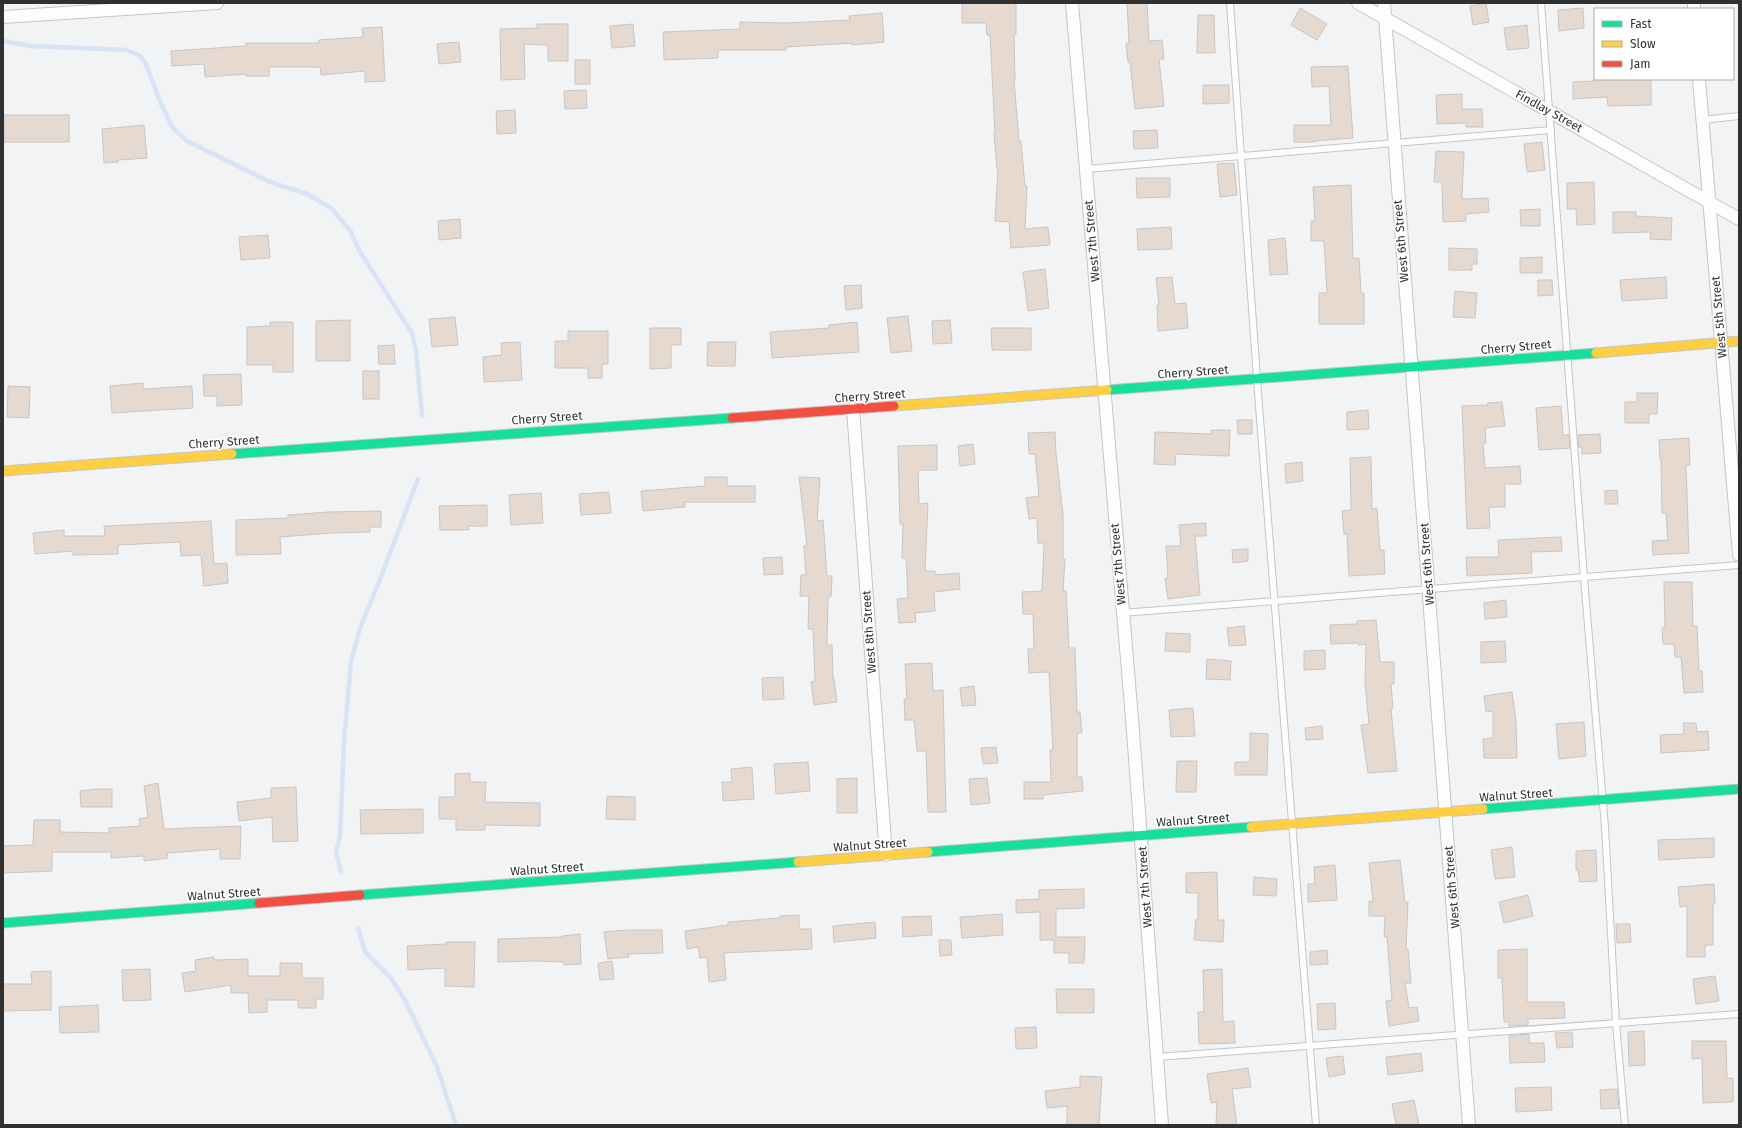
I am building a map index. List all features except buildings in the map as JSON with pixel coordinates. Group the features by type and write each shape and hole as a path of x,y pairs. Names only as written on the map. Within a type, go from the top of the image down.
{"street":[{"path":"3,16 217,3"},
{"name":"West 7th Street","path":"1072,3 1141,836 1162,1125"},
{"name":"Findlay Street","path":"1358,3 1739,218"},
{"name":"West 6th Street","path":"1384,3 1388,38 1394,142 1469,1125"},
{"name":"West 5th Street","path":"1699,80 1739,555"},
{"name":"Cherry Street","path":"3,471 1412,368 1739,341"},
{"name":"West 8th Street","path":"853,409 886,855"},
{"name":"Walnut Street","path":"3,923 1739,789"}],"lane":[{"path":"1230,3 1257,379 1316,1125"},
{"path":"1541,3 1584,578 1603,800 1616,1023 1625,1125"},
{"path":"1702,120 1739,116"},
{"path":"1086,169 1551,130"},
{"path":"1122,613 1739,565"},
{"path":"1157,1057 1739,1014"}],"waterway":[{"path":"3,41 31,46 126,50 139,55 145,62 161,104 173,128 187,141 270,182 307,194 331,208 350,230 360,252 412,333 416,350 422,416"},
{"path":"341,872 336,852 340,836 344,741 351,661 360,628 418,479"},
{"path":"358,928 365,952 391,978 406,1002 437,1067 456,1125"}],"traffic: fast":[{"path":"1107,390 1596,353"},
{"path":"232,454 732,418"},
{"path":"1483,809 1739,789"},
{"path":"928,852 1251,827"},
{"path":"360,895 798,862"},
{"path":"3,923 259,903"}],"traffic: slow":[{"path":"1596,353 1739,341"},
{"path":"894,406 1107,390"},
{"path":"3,471 232,454"},
{"path":"1251,827 1483,809"},
{"path":"798,862 928,852"}],"traffic: jam":[{"path":"732,418 894,406"},
{"path":"259,903 360,895"}]}
